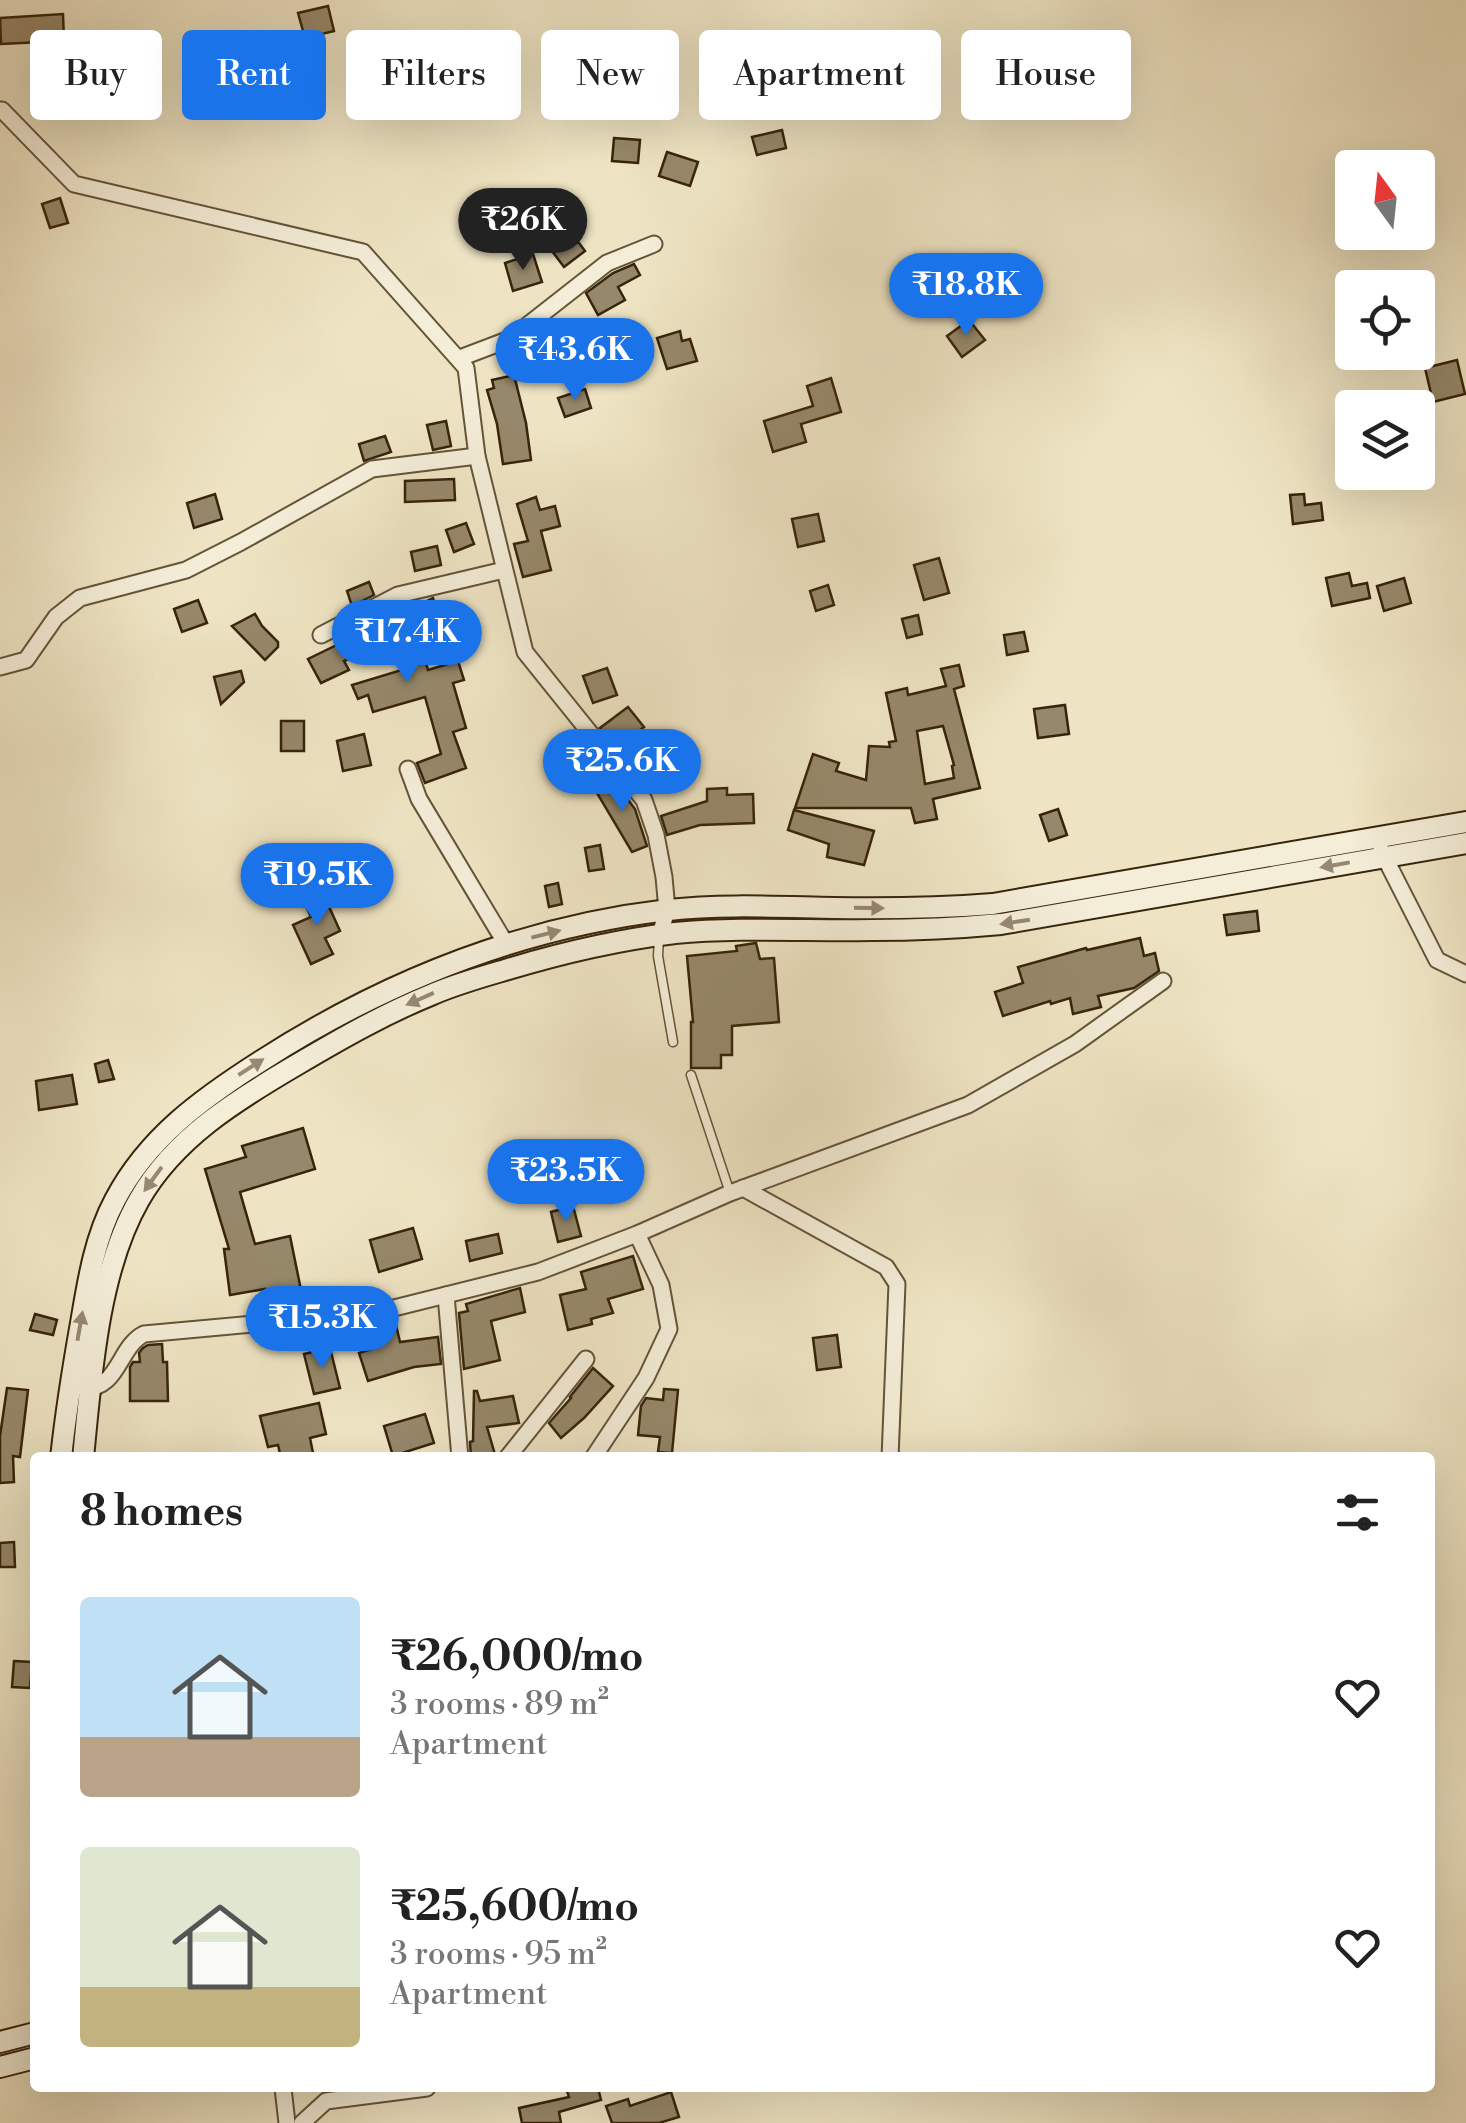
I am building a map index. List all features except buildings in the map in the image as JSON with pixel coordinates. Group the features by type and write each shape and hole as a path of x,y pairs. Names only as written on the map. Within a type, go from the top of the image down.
{"main road":[{"path":"83,1452 80,1387 88,1280 112,1204 130,1174 190,1108 330,1019 392,987 506,944 667,910 751,906 928,909 993,904 1466,822"},
{"path":"64,1452 120,1238 139,1199 161,1168 185,1142 267,1082 436,992 556,954 660,936 761,930 938,930 1000,924 1466,843"},
{"path":"0,2042 30,2034"},
{"path":"0,2068 30,2059"}],"street":[{"path":"0,110 74,184 363,252 466,368"},
{"path":"654,244 607,263 510,339 460,358 466,368 477,456 525,652 644,800 656,834 667,910 660,936"},
{"path":"0,667 26,660 56,617 80,598 186,570 372,470 477,456"},
{"path":"321,634 398,595 504,570"},
{"path":"408,769 419,799 506,944"},
{"path":"1374,837 1437,960 1466,974"},
{"path":"80,1387 102,1385 131,1344 144,1334 374,1312 538,1272 737,1191 968,1105 1076,1044 1163,982"},
{"path":"737,1191 886,1267 897,1284 890,1452"},
{"path":"597,1452 646,1378 669,1329 662,1285 637,1234"},
{"path":"446,1295 459,1452"},
{"path":"513,1452 586,1359"},
{"path":"284,2092 287,2123"},
{"path":"302,2123 326,2101 396,2092"}],"lane":[{"path":"660,936 658,956 673,1042"},
{"path":"691,1076 737,1191"}]}
